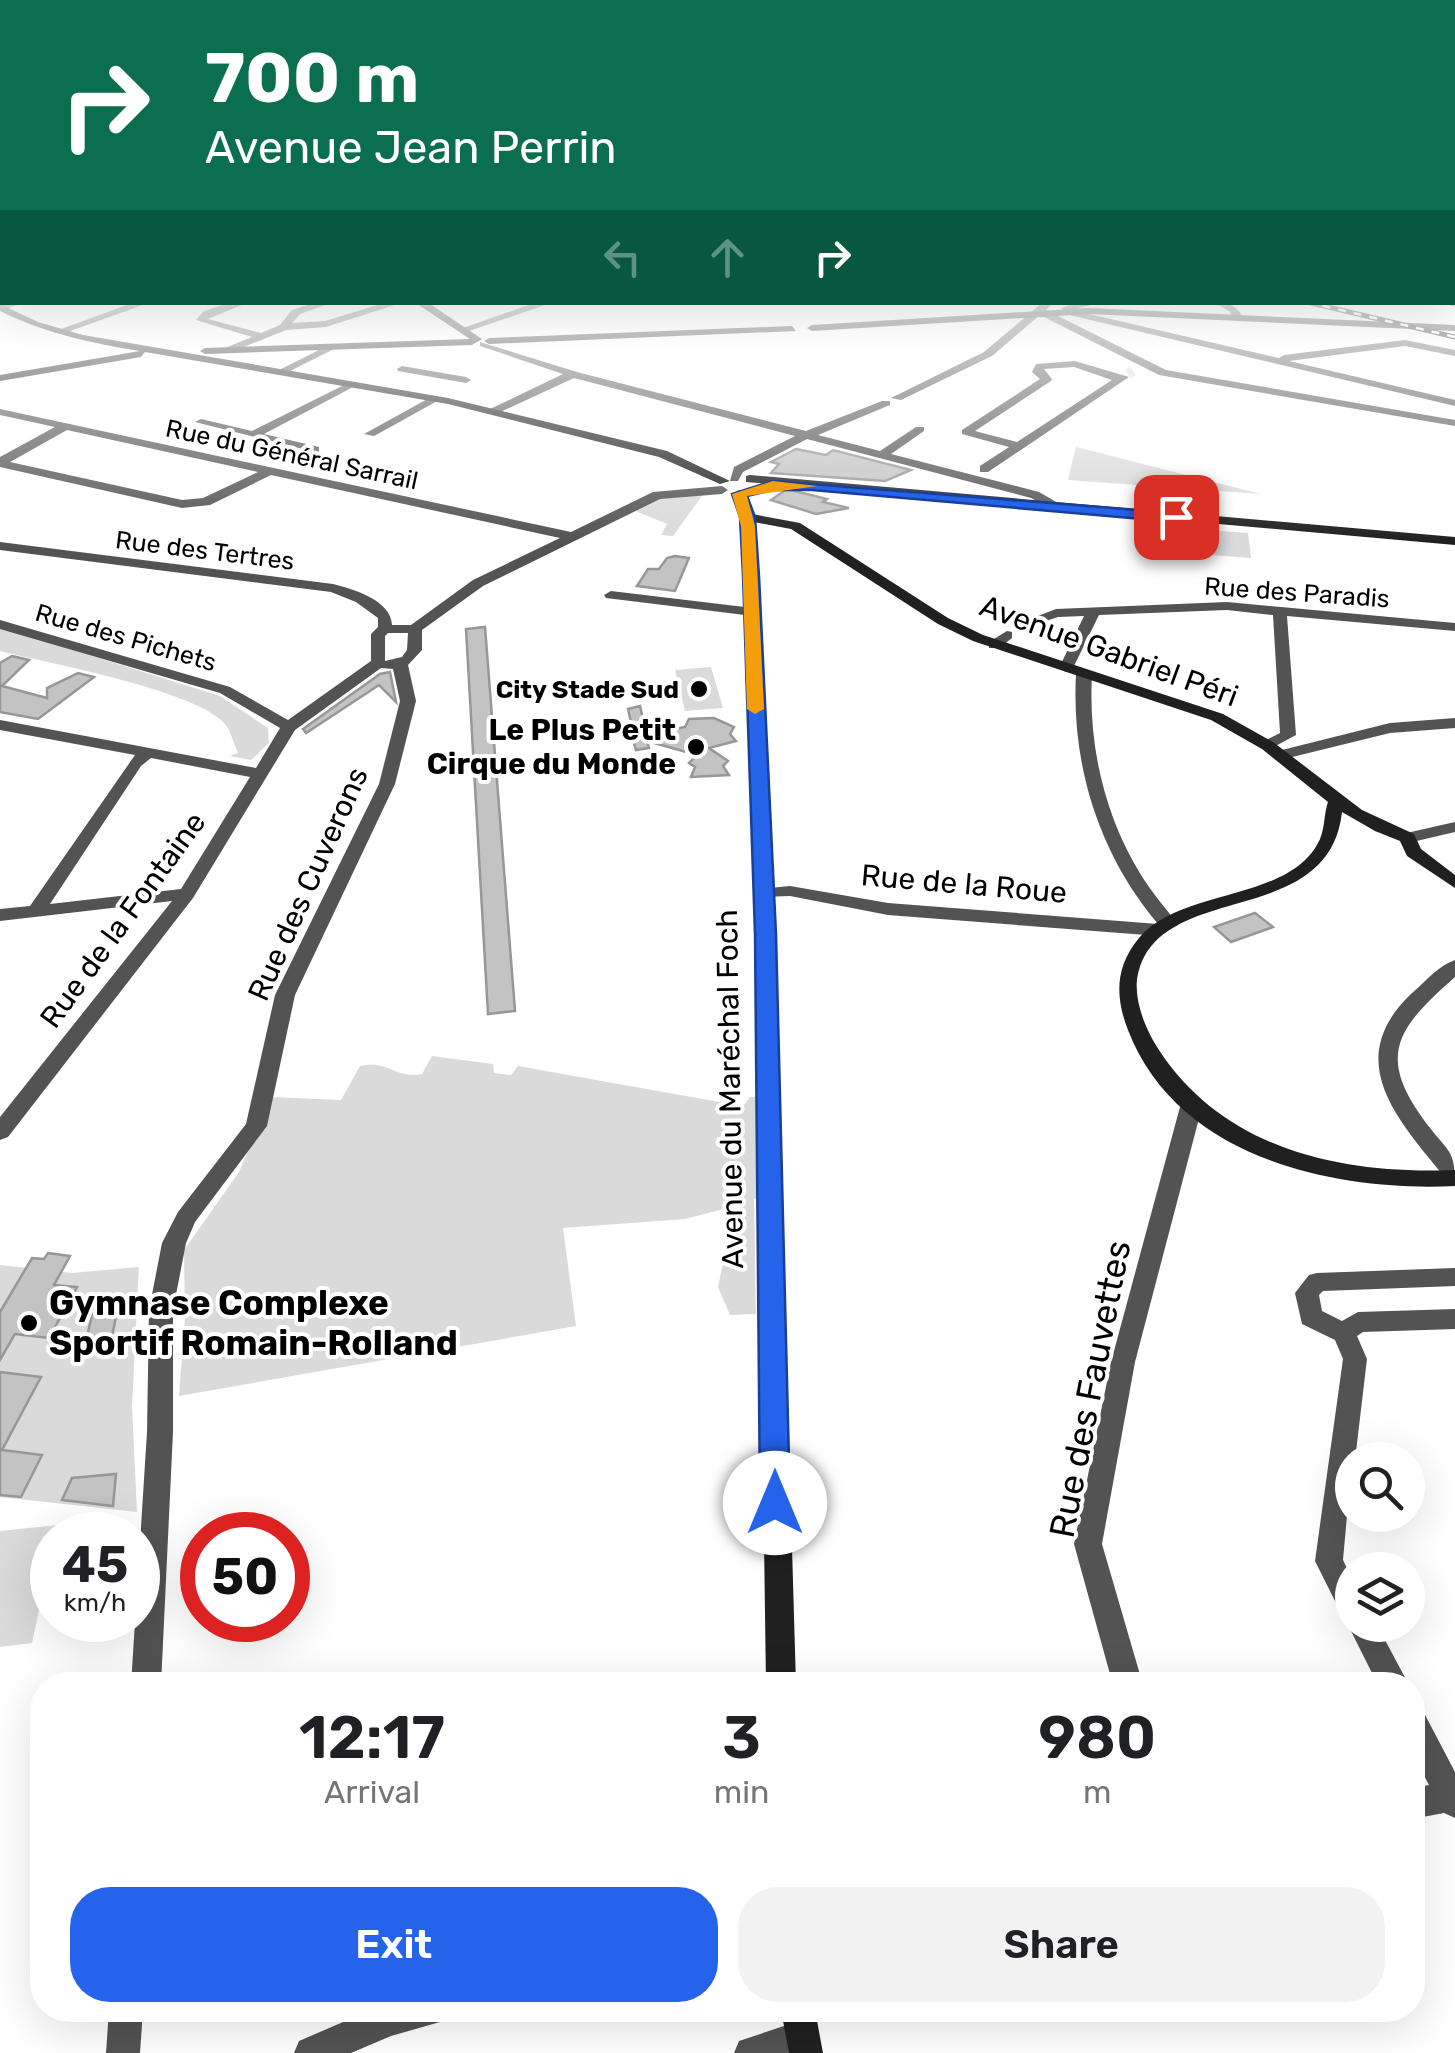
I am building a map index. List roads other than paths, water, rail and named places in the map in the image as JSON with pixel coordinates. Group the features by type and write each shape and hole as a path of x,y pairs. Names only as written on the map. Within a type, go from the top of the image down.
{"street":[{"path":"121,357 124,351"},
{"path":"156,351 435,399 663,454 726,483 739,494 754,483"},
{"path":"0,380 121,357 202,351"},
{"path":"212,360 228,351"},
{"path":"280,372 323,351"},
{"path":"508,351 573,374 881,454 977,474 1008,490 1059,507"},
{"path":"726,483 756,460 993,351"},
{"path":"1104,351 1131,372"},
{"path":"1230,351 1455,404"},
{"path":"1271,360 1339,351"},
{"path":"0,380 163,352"},
{"path":"1020,446 966,432 1047,379 1037,372 1040,366 1075,364 1455,424"},
{"path":"402,369 466,380"},
{"path":"948,498 977,474 1131,372"},
{"path":"403,394 433,374"},
{"path":"492,412 573,374"},
{"path":"253,435 352,384"},
{"path":"370,434 435,399"},
{"name":"Rue du Général Sarrail","path":"0,412 574,537"},
{"path":"200,422 315,450"},
{"path":"0,462 64,427"},
{"path":"881,454 920,429"},
{"path":"0,462 194,504 267,472"},
{"path":"414,629 416,650 400,665 378,662 376,646 384,629 414,629 478,583 657,494 726,483 812,486 1455,541"},
{"name":"Avenue du Maréchal Foch","path":"739,494 747,517 753,612 764,892 781,1672"},
{"name":"Avenue Gabriel Péri","path":"747,517 795,526 943,621 1007,635 1066,668 1218,718 1284,754 1335,804 1352,809 1384,831 1408,838"},
{"name":"Rue des Tertres","path":"0,546 333,588 355,594 378,609 385,616 384,629"},
{"path":"611,594 753,612"},
{"name":"Rue des Paradis","path":"1007,635 1056,613 1227,606 1455,627"},
{"path":"1268,745 1288,735 1280,610"},
{"path":"1066,668 1094,612"},
{"name":"Rue des Pichets","path":"0,624 225,690 289,727"},
{"name":"Rue de la Fontaine","path":"0,1132 188,894 289,727 378,662"},
{"name":"Rue des Cuverons","path":"147,1672 160,1432 161,1310 174,1243 186,1218 256,1126 286,995 388,784 408,701 400,665"},
{"path":"1084,674 1082,738 1090,772 1107,824 1164,928"},
{"path":"1284,754 1390,728 1455,724"},
{"path":"0,725 260,774"},
{"path":"36,911 135,763 148,754"},
{"path":"1335,804 1328,842 1294,876 1195,910 1164,928 1128,972 1130,1004 1152,1061 1191,1106 1298,1163 1353,1176 1425,1181 1455,1176 1403,1107 1389,1072 1388,1044 1399,1020 1455,966"},
{"path":"1455,827 1408,838 1414,852 1455,883"},
{"name":"Rue de la Roue","path":"764,892 790,892 888,908 1164,928"},
{"path":"0,915 188,894"},
{"name":"Rue des Fauvettes","path":"1124,1672 1088,1544 1135,1311 1191,1106"},
{"path":"1335,1573 1329,1562 1355,1359 1344,1332 1311,1316 1306,1294 1316,1282 1455,1278"},
{"path":"1344,1332 1358,1322 1455,1319"},
{"path":"1409,1320 1455,1336"},
{"path":"1371,1642 1387,1672"},
{"path":"1425,1744 1454,1798 1425,1802"},
{"path":"123,2053 125,2022"},
{"path":"310,2053 385,2022"},
{"path":"752,2053 802,2033"}],"tunnel":[{"path":"1128,374 1133,371"}],"place":[{"name":"City Stade Sud","path":"699,689"},
{"name":"Le Plus Petit Cirque du Monde","path":"696,747"},
{"name":"Gymnase Complexe Sportif Romain-Rolland","path":"29,1323"}]}
